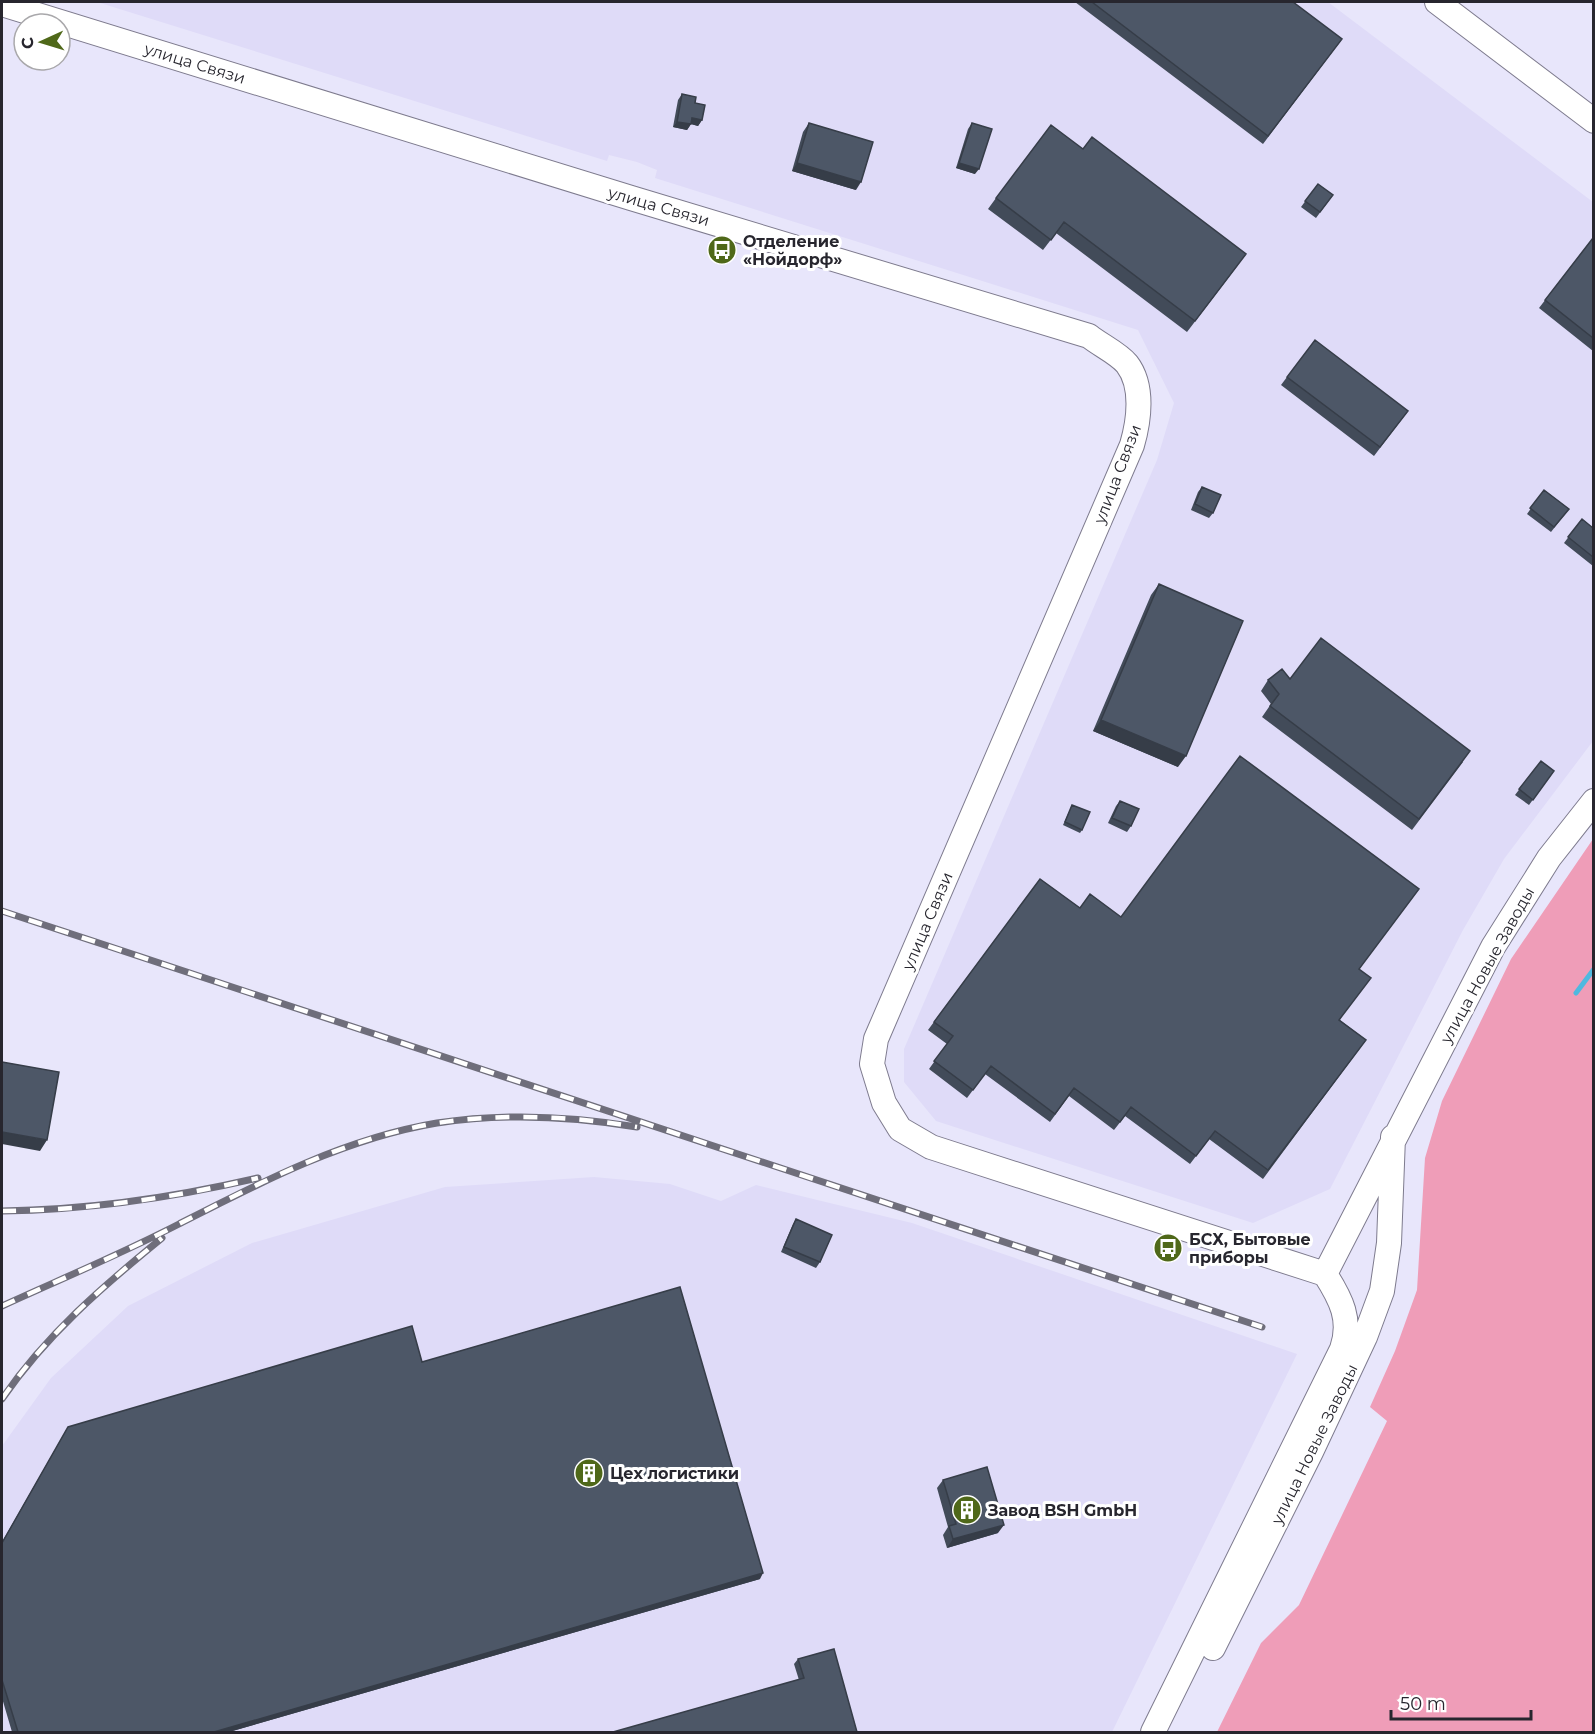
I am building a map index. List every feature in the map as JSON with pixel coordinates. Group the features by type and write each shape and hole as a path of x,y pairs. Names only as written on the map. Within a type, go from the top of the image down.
{"street":[{"path":"1437,2 1593,121"},
{"name":"улица Связи","path":"2,4 619,195 1089,336 1127,364 1137,388 1139,422 1132,445 876,1039 872,1064 884,1104 900,1129 931,1147 1325,1274"},
{"name":"улица Новые Заводы","path":"1153,1732 1342,1349 1347,1335 1341,1300 1325,1274 1393,1137 1493,946 1550,858 1593,801"},
{"name":"улица Новые Заводы","path":"1171,1732 1365,1337 1382,1291 1389,1243 1393,1137"}],"shaded area":[{"path":"97,2 1328,2 1593,202 1593,741 1504,859 1463,930 1330,1189 1253,1223 936,1121 904,1082 904,1049 1157,460 1174,403 1138,330 655,178 657,170 637,162 609,155 607,161"},
{"path":"1593,839 1593,1732 1217,1732 1261,1643 1299,1605 1387,1421 1370,1407 1395,1351 1417,1290 1425,1158 1442,1101 1511,959"},
{"path":"594,1177 670,1184 721,1201 756,1185 912,1223 1297,1354 1112,1732 2,1732 2,1446 51,1378 128,1306 252,1243 445,1187"}],"building":[{"path":"1092,2 1293,2 1342,39 1268,136"},
{"path":"682,94 696,97 695,103 705,105 702,120 692,118 691,124 677,122"},
{"path":"809,123 873,142 861,182 797,163"},
{"path":"972,123 992,129 979,169 959,163"},
{"path":"1051,125 1083,149 1092,137 1246,254 1195,321 1064,222 1051,240 996,198"},
{"path":"1318,184 1333,195 1320,212 1305,201"},
{"path":"1593,238 1593,338 1545,300"},
{"path":"1315,340 1408,411 1380,447 1287,377"},
{"path":"1202,487 1221,495 1213,513 1195,504"},
{"path":"1544,490 1569,509 1554,527 1530,508"},
{"path":"1582,519 1593,528 1593,557 1568,537"},
{"path":"1159,584 1243,621 1186,756 1101,720"},
{"path":"1321,638 1470,751 1419,819 1270,706 1279,694 1268,680 1282,669 1290,679"},
{"path":"1240,756 1419,889 1359,969 1371,978 1339,1020 1366,1040 1268,1170 1215,1131 1196,1156 1131,1107 1120,1122 1074,1088 1055,1114 991,1066 973,1090 934,1061 953,1036 934,1022 1040,879 1080,908 1090,894 1121,917"},
{"path":"1541,761 1554,771 1533,800 1519,789"},
{"path":"1120,801 1139,809 1131,826 1112,818"},
{"path":"1072,805 1090,812 1082,830 1065,822"},
{"path":"2,1062 59,1072 47,1140 2,1132"},
{"path":"796,1219 832,1235 820,1262 784,1247"},
{"path":"680,1287 763,1573 214,1732 18,1732 2,1680 2,1543 68,1427 412,1326 422,1362"},
{"name":"Завод BSH GmbH","path":"987,1467 1004,1525 953,1539 949,1526 956,1524 943,1480"},
{"path":"834,1649 857,1732 613,1732 804,1678 798,1659"}],"waterway":[{"path":"1576,993 1594,969"}],"railway":[{"path":"2,911 1262,1327"},
{"path":"2,1306 135,1246 305,1163 370,1139 437,1123 487,1118 562,1118 637,1127"},
{"path":"2,1211 131,1202 258,1178"},
{"path":"2,1399 56,1333 118,1275 162,1238"}],"place":[{"name":"Отделение «Нойдорф»","path":"722,250"},
{"name":"БСХ, Бытовые приборы","path":"1168,1248"},
{"name":"Цех логистики","path":"589,1473"},
{"name":"Завод BSH GmbH","path":"967,1510"}]}
